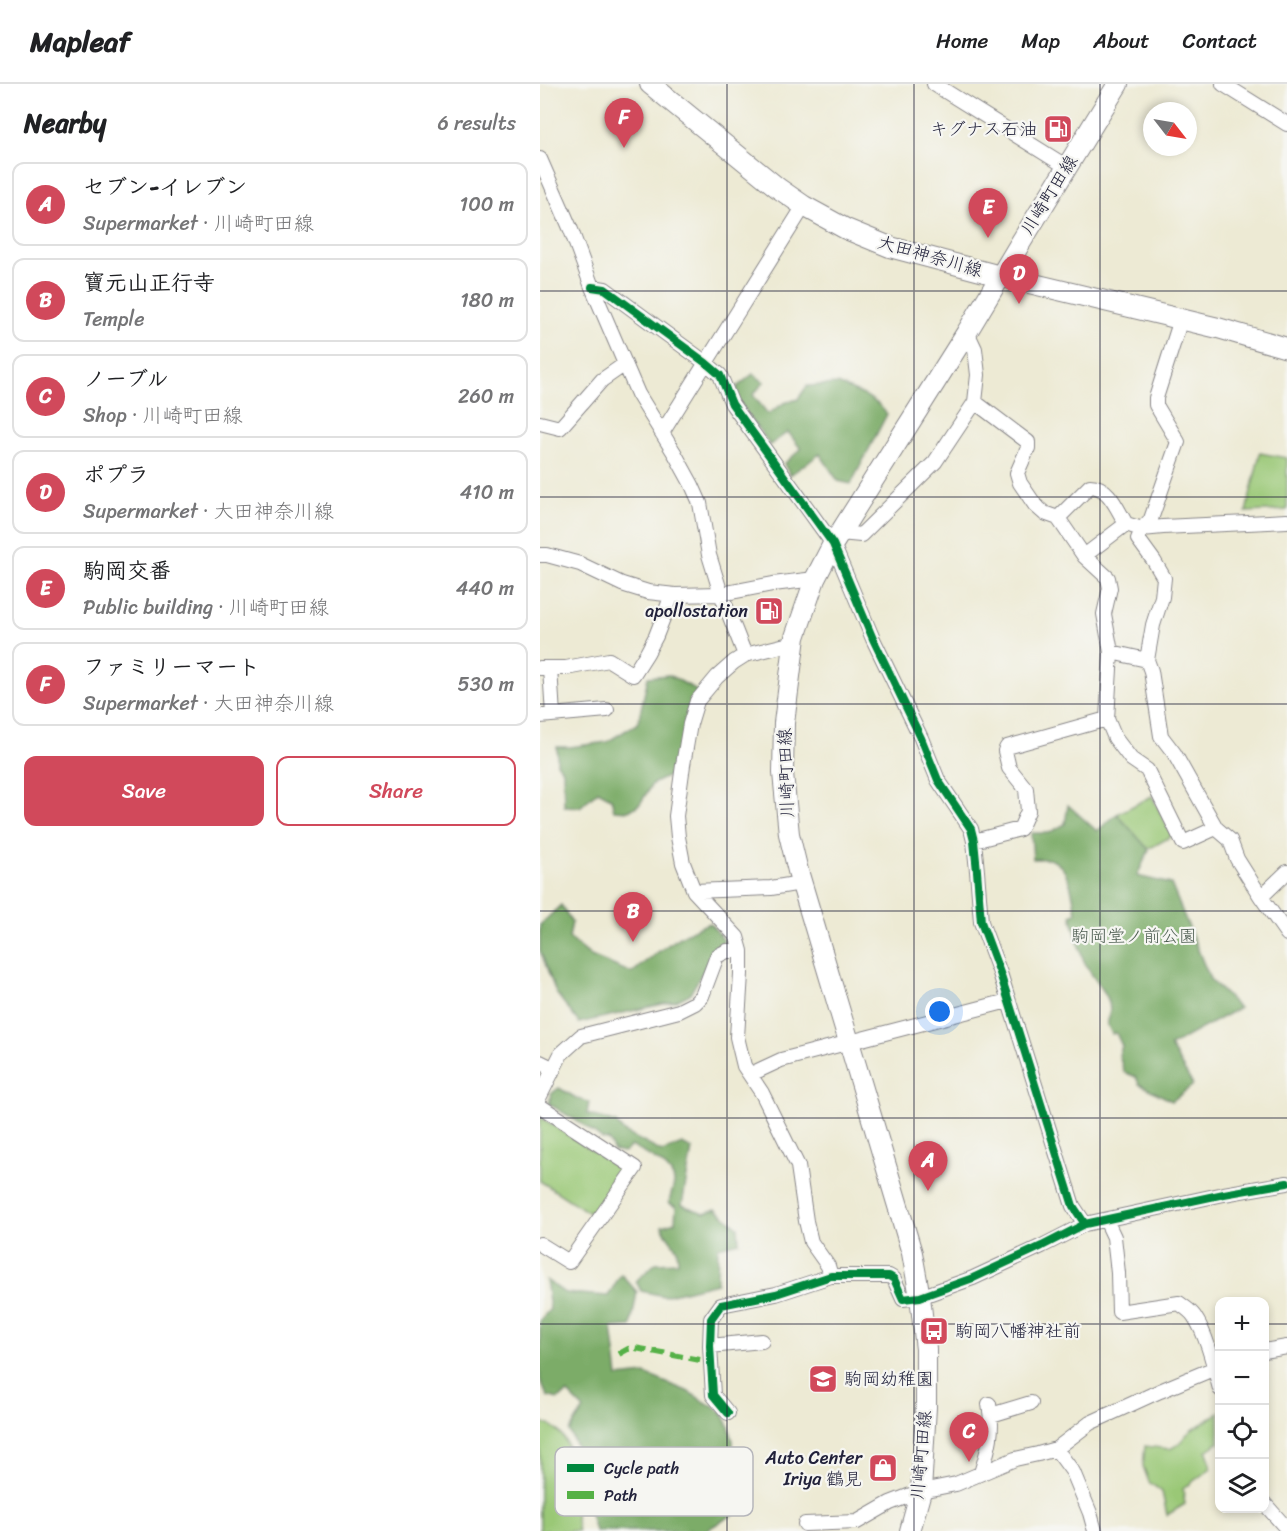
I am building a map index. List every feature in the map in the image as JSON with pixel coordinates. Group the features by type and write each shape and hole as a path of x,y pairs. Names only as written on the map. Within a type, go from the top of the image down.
{"main road":[{"name":"川崎町田線","path":"910,1531 921,1491 926,1407 926,1349 920,1297 912,1253 801,883 789,834 783,772 784,723 794,643 815,579 837,538 967,332 1118,84"},
{"name":"大田神奈川線","path":"654,85 777,188 846,229 890,247 1218,328 1287,348"}],"street":[{"path":"934,84 1066,167"},
{"path":"1223,84 1287,124"},
{"path":"540,159 638,394 692,485 699,503 709,555 721,594 745,655"},
{"path":"662,433 804,206"},
{"path":"592,287 604,290 720,375 732,404 837,538 873,639 921,738 938,780 971,829 981,922 1000,974 1073,1206 1085,1224"},
{"path":"1181,319 1156,398 1156,405 1178,442 1151,519 1142,529 1138,539 1164,578 1162,597 1153,625 1147,660 1151,671 1161,736 1174,753 1216,828 1230,840 1237,859 1287,934"},
{"path":"837,538 861,535 889,508 935,462 975,402 978,375 975,349 967,332"},
{"path":"540,423 560,428 602,380 625,364"},
{"path":"975,402 1028,442 1028,448 1017,473 1020,483 1035,505 1044,513 1058,518 1084,556 1108,578 1110,588 1104,614 1111,652 1107,719 1115,738 1131,759 1147,770 1183,843 1216,828"},
{"path":"1058,518 1090,486 1095,486 1105,491 1126,524 1142,529 1287,520"},
{"path":"1084,556 1126,524"},
{"path":"540,555 580,564 622,584 672,595 721,594 815,579"},
{"path":"607,710 546,715 545,668 566,668 609,660 633,675 656,636 672,595"},
{"path":"794,643 745,655 717,677 697,701 690,724 676,816 683,863 694,891 737,937 741,951 737,1037 744,1066 762,1093 798,1166 806,1221 812,1242 828,1266 831,1276"},
{"path":"1111,652 1147,660"},
{"path":"974,841 1020,829 1028,811 1026,789 1009,768 1005,751 1007,747 1107,719"},
{"path":"1261,897 1287,872"},
{"path":"694,891 771,888 801,883"},
{"path":"540,1096 561,1054 581,1036 679,1011 696,1003 702,996 717,956 727,951 741,951"},
{"path":"751,1074 781,1060 1008,1001"},
{"path":"540,1062 554,1069"},
{"path":"540,1106 635,1168 569,1262 540,1244"},
{"path":"728,1413 713,1395 711,1319 721,1305 776,1294 831,1276 889,1276 894,1279 903,1299 920,1297 1010,1262 1085,1224 1287,1183"},
{"path":"1106,1220 1114,1237 1119,1312 1179,1302 1193,1314 1215,1362"},
{"path":"710,1346 762,1341"},
{"path":"1269,1351 1287,1347"},
{"path":"805,1524 857,1522 890,1503 921,1491 956,1484 1015,1459 1056,1449 1090,1423 1215,1367"},
{"path":"981,1473 989,1446 992,1425 990,1410 1031,1403"},
{"path":"1056,1449 1073,1472 1095,1531"},
{"path":"1269,1509 1287,1529"}],"green space":[{"path":"753,374 764,382 753,395 768,414 784,403 798,399 807,386 838,384 866,396 887,414 851,484 838,481 820,454 790,475 784,464 801,449 788,432 770,445 736,398 737,387"},
{"path":"1260,453 1287,458 1287,510 1246,512"},
{"path":"669,675 699,693 675,773 652,784 640,804 629,811 614,810 611,798 598,791 580,807 564,806 563,771 557,763 557,747 607,742 638,723 648,677"},
{"path":"1152,796 1172,836 1147,848 1117,814"},
{"name":"駒岡堂ノ前公園","path":"1068,805 1097,831 1117,814 1149,850 1137,876 1171,884 1210,979 1239,1008 1170,1046 1193,1085 1172,1101 1139,1084 1136,1077 1124,1072 1119,1055 1122,1046 1116,1033 1112,1034 1107,1024 1110,1014 1107,998 1088,969 1078,944 1071,915 1076,913 1075,906 1067,875 1052,860 1033,859 1031,833 1049,833 1065,824"},
{"path":"561,905 572,922 569,938 591,956 632,973 679,938 710,923 724,940 690,994 676,1001 579,1023 556,993 540,950 540,925"},
{"path":"559,1088 578,1099 589,1102 587,1114 616,1123 624,1132 662,1152 682,1144 692,1149 682,1205 704,1213 716,1209 738,1227 739,1242 718,1247 717,1283 664,1296 641,1291 636,1281 656,1263 678,1262 677,1249 662,1226 675,1222 676,1207 669,1203 674,1183 673,1177 670,1171 658,1161 631,1146 624,1153 614,1151 608,1140 602,1139 549,1104 551,1094"},
{"path":"540,1117 624,1171 594,1216 540,1181"},
{"path":"621,1274 637,1292 631,1326 612,1327 618,1377 645,1374 687,1391 722,1412 729,1426 733,1447 577,1447 569,1431 584,1409 568,1393 558,1399 547,1396 540,1379 540,1320 550,1309 546,1280 565,1293 608,1296"},
{"path":"1215,1415 1215,1445 1207,1451 1211,1468 1183,1489 1185,1504 1167,1515 1162,1492 1149,1482 1143,1466 1145,1446 1170,1449 1179,1444 1193,1429"},
{"path":"540,1421 559,1432 567,1446 555,1447 555,1516 576,1516 578,1531 540,1531"},
{"path":"590,1516 731,1516 705,1531 595,1531"}],"marked path":[{"path":"619,1354 635,1348 700,1360"}],"cycle path":[{"path":"592,287 605,289 720,375 732,404 833,544 873,639 921,738 938,780 971,829 981,922 1000,973 1073,1206 1085,1224"},
{"path":"728,1413 713,1395 711,1319 721,1305 776,1294 831,1276 889,1276 894,1279 903,1299 920,1297 973,1278 1085,1224 1287,1183"}],"place":[{"name":"キグナス石油","path":"1058,129"},
{"name":"ファミリーマート","path":"624,148"},
{"name":"駒岡交番","path":"988,238"},
{"name":"ポプラ","path":"1019,304"},
{"name":"apollostation","path":"769,611"},
{"name":"寶元山正行寺","path":"633,942"},
{"name":"セブン-イレブン","path":"928,1191"},
{"name":"駒岡八幡神社前","path":"934,1331"},
{"name":"駒岡幼稚園","path":"823,1379"},
{"name":"ノーブル","path":"969,1462"},
{"name":"Auto Center Iriya 鶴見","path":"883,1468"}]}
